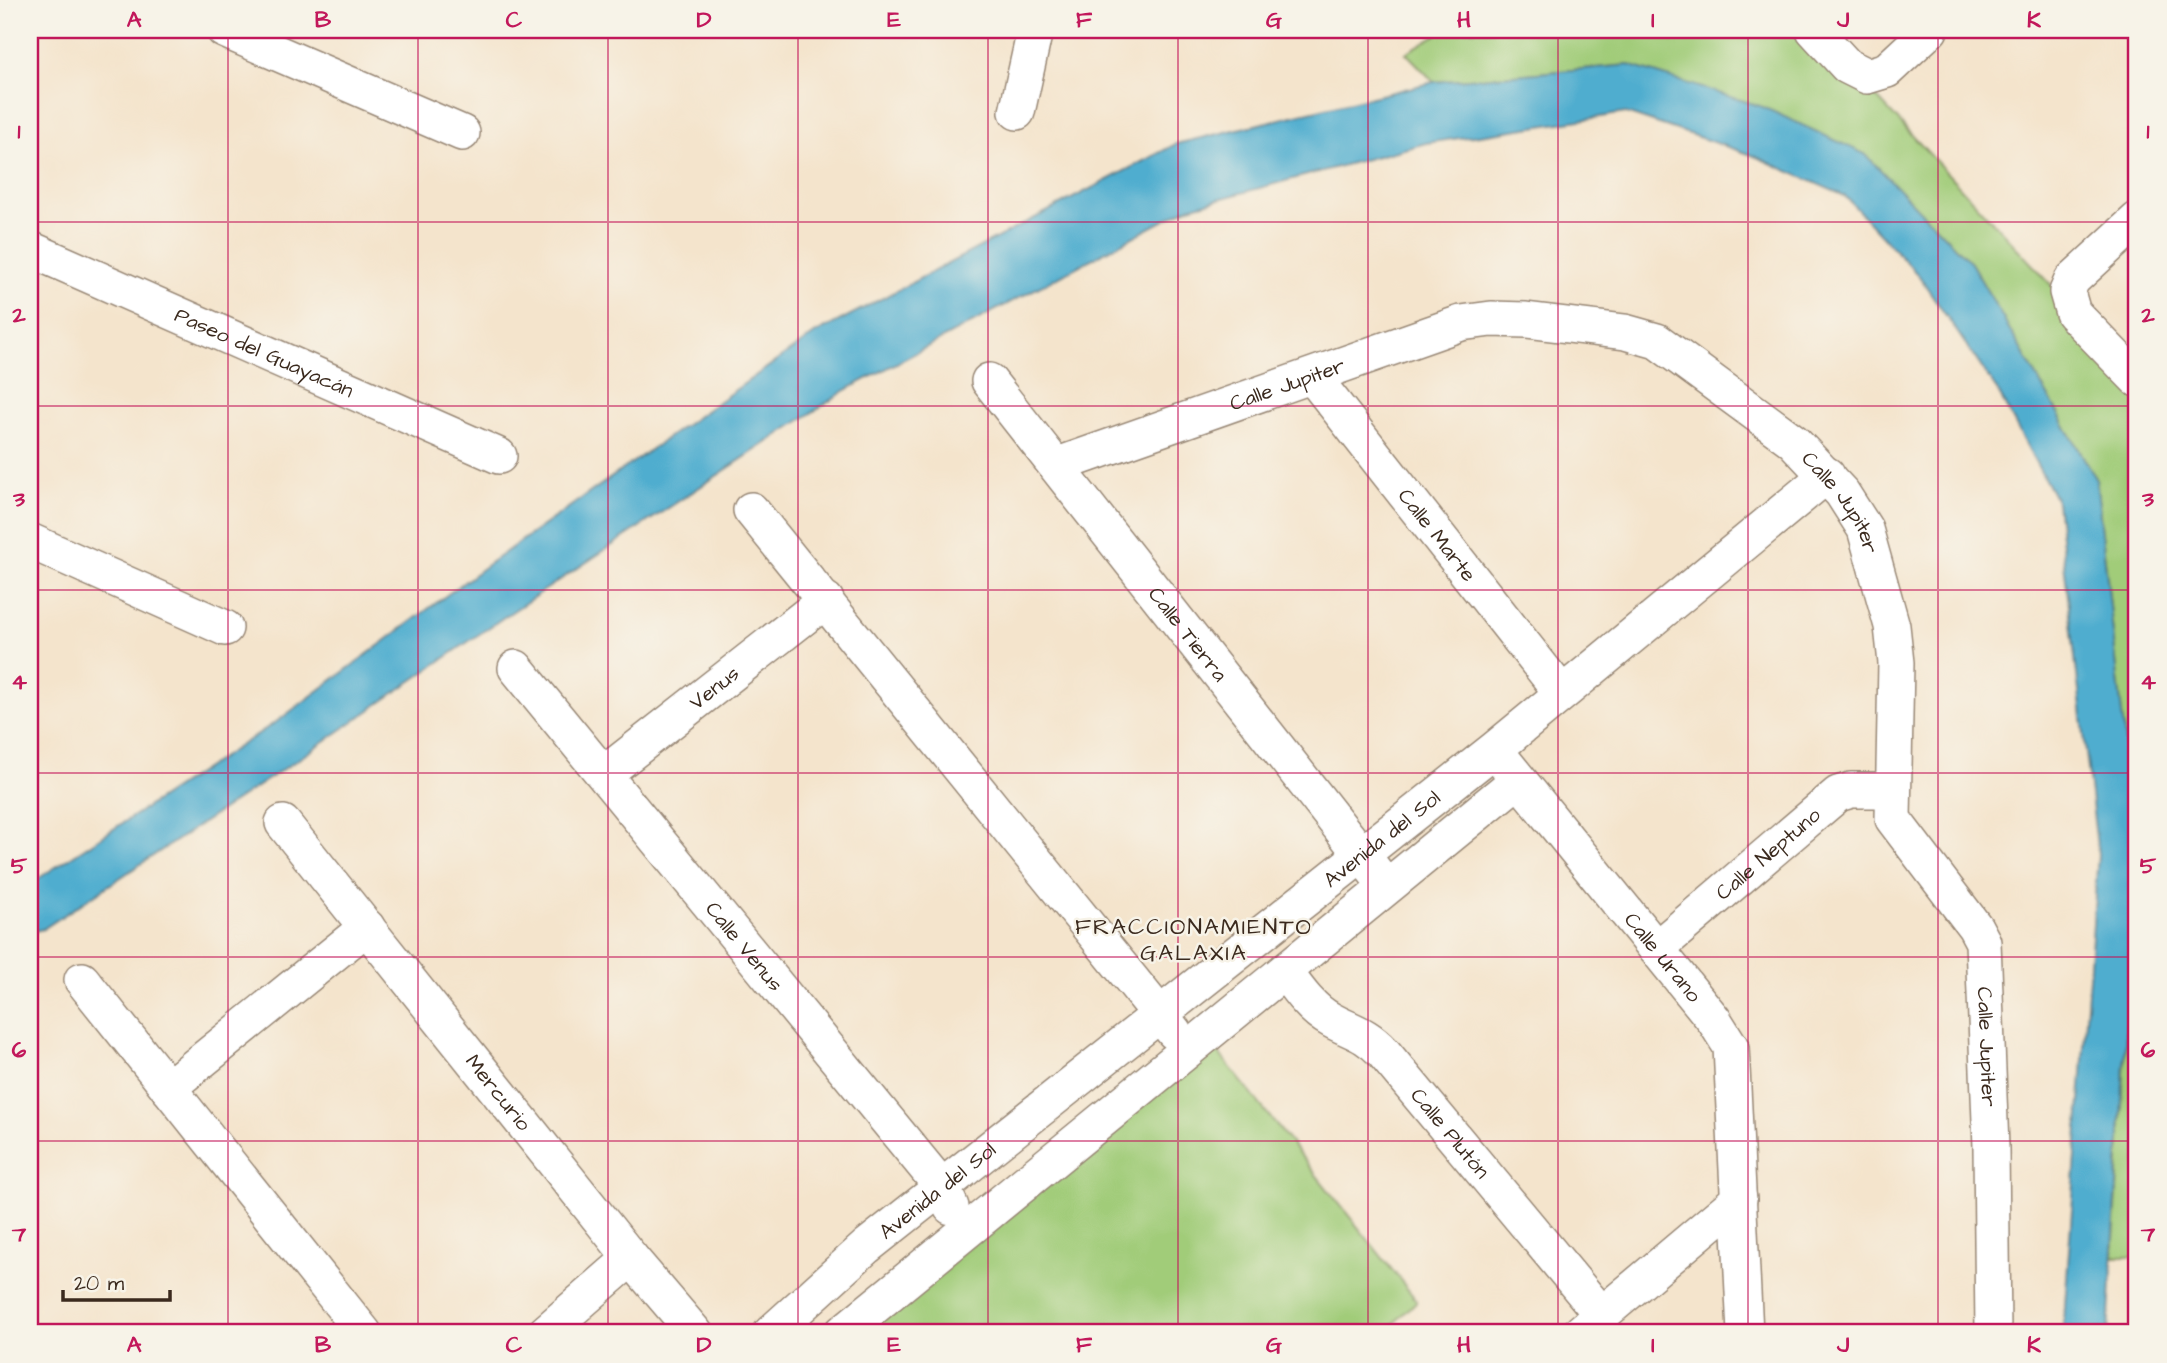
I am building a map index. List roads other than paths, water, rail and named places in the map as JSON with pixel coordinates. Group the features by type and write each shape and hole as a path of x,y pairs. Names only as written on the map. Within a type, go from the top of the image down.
{"street":[{"path":"225,30 462,133"},
{"path":"1017,112 1035,30"},
{"path":"1814,30 1837,56 1858,74 1876,76 1930,30"},
{"path":"2137,220 2072,280 2067,292 2068,303 2074,313 2137,379"},
{"name":"Paseo del Guayacán","path":"30,249 499,456"},
{"name":"Calle Jupiter","path":"1058,465 1461,323 1480,320 1526,320 1625,332 1668,346 1781,431 1827,475 1853,506 1865,528 1892,626 1896,681 1892,811 1896,826 1975,927 1984,951 1993,1333"},
{"name":"Calle Marte","path":"1313,377 1561,692"},
{"name":"Calle Tierra","path":"989,381 1058,465 1389,888"},
{"name":"Avenida del Sol","path":"771,1333 866,1247 1495,749 1827,475"},
{"path":"751,510 1160,1014 1186,1051"},
{"path":"30,541 225,628"},
{"name":"Venus","path":"604,775 826,600"},
{"name":"Calle Venus","path":"516,668 942,1187 964,1233"},
{"name":"Calle Urano","path":"1495,749 1721,1029 1731,1047 1745,1333"},
{"name":"Avenida del Sol","path":"842,1333 1518,780"},
{"name":"Calle Neptuno","path":"1656,948 1838,794 1851,790 1892,790"},
{"name":"Mercurio","path":"283,823 631,1258 695,1333"},
{"path":"168,1088 367,927"},
{"name":"Calle Plutón","path":"1285,972 1315,1009 1329,1019 1366,1035 1383,1052 1591,1324"},
{"path":"82,980 364,1333"},
{"path":"1591,1324 1739,1199"},
{"path":"545,1333 631,1258"}],"water":[{"path":"1629,65 1763,107 1865,154 1971,263 2096,479 2137,850 2108,1333 2063,1333 2098,855 2057,502 1997,390 1919,276 1845,196 1752,155 1626,113 1426,143 1189,207 846,390 504,617 306,754 43,929 30,932 30,884 279,720 483,568 816,333 1176,144 1434,82"}],"district":[{"name":"FRACCIONAMIENTO GALAXIA","path":"1194,940"}]}
